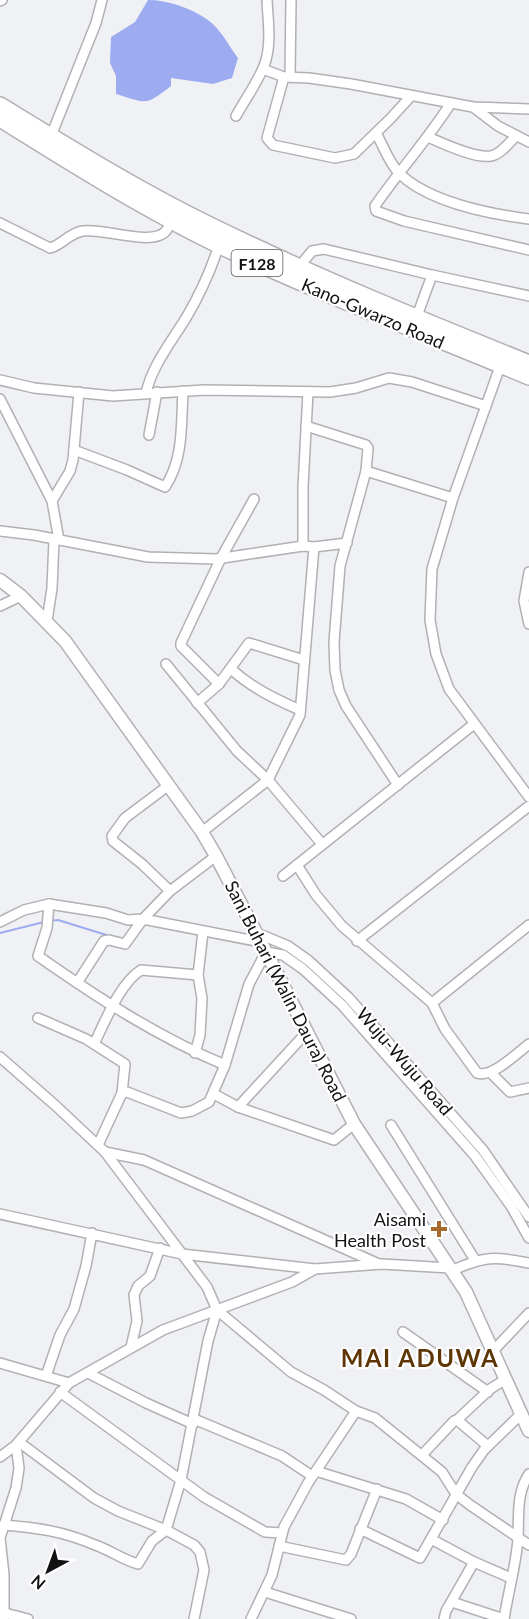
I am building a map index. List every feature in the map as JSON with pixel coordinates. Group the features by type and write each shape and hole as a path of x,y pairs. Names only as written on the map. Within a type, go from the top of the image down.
{"main road":[{"name":"Kano-Gwarzo Road","path":"0,105 143,190 209,225 299,267 417,316 502,359 529,377"},
{"name":"Kano-Gwarzo Road","path":"0,119 110,186 219,245 328,295 502,359 529,363"}],"street":[{"path":"51,136 96,22 102,0"},
{"path":"236,116 263,69 268,49 267,0"},
{"path":"291,0 287,76 267,138 271,144 340,158 354,154 411,96"},
{"path":"263,69 287,76 351,84 451,103 529,109"},
{"path":"451,103 375,206 377,212 415,224 529,250"},
{"path":"473,106 498,126 529,142"},
{"path":"376,133 399,172 420,188 455,203 492,213 529,219"},
{"path":"428,137 458,149 487,156 501,150 516,136"},
{"path":"0,222 50,248 74,233 85,231 115,232 142,238 162,235 171,220"},
{"path":"146,393 149,379 187,316 219,245"},
{"path":"299,267 312,251 324,249 529,296"},
{"path":"417,316 432,275"},
{"path":"502,359 453,498 432,569 430,620 436,654 449,689 529,797"},
{"path":"0,380 34,388 113,396 183,391 330,392 356,388 389,378 411,382 486,406"},
{"path":"74,450 165,487 175,469 180,452 183,391"},
{"path":"52,501 70,471 79,392"},
{"path":"149,435 157,392"},
{"path":"303,546 308,392"},
{"path":"0,416 2,402"},
{"path":"2,402 52,501 56,540 47,621"},
{"path":"306,426 366,445 368,448 366,471 340,566 334,642 339,690 369,743 398,785"},
{"path":"366,471 453,498"},
{"path":"219,684 180,645 221,558 254,499"},
{"path":"0,531 34,535 148,557 221,558 303,546 346,543"},
{"path":"202,832 268,780 288,742 300,710 314,547"},
{"path":"529,572 524,601 529,624"},
{"name":"Sani Buhari (Walin Daura) Road","path":"0,580 21,596 65,641 202,832 354,1124 466,1292 529,1431"},
{"path":"0,606 21,596"},
{"path":"197,704 219,684 249,643 304,660"},
{"path":"166,664 237,751 268,780 322,844"},
{"path":"231,669 245,682 268,696 300,710"},
{"path":"283,876 474,724"},
{"path":"169,785 125,818 117,827 112,838 170,891"},
{"path":"357,941 529,806"},
{"path":"77,983 104,941 125,944 143,919 170,891 216,856"},
{"path":"297,865 328,911 357,941 432,1003 445,1029 477,1073 483,1075 491,1073 529,1044"},
{"path":"49,909 47,928 38,955 77,983 160,1035 225,1065"},
{"path":"0,922 24,910 49,909 106,913 128,920 143,919 261,942 225,1065 209,1102 202,1107 181,1113 127,1092 122,1093"},
{"path":"432,1003 529,926"},
{"path":"195,1053 201,1026 202,998 198,975 203,932"},
{"name":"Wuju-Wuju Road","path":"261,942 288,946 309,961 349,998 483,1150 529,1216"},
{"name":"Wuju-Wuju Road","path":"261,942 303,969 342,1005 475,1156 511,1206 529,1238"},
{"path":"94,1044 113,1006 133,974 141,970 198,975"},
{"path":"38,1018 86,1039 125,1064 122,1093 101,1149"},
{"path":"238,1107 307,1032"},
{"path":"0,1057 101,1149 207,1287 217,1310 291,1372 356,1411 375,1418 442,1472 456,1494 529,1545"},
{"path":"491,1073 508,1092 529,1088"},
{"path":"214,1094 238,1107 334,1140 354,1124"},
{"path":"392,1125 475,1260"},
{"path":"101,1149 144,1160 382,1264"},
{"path":"0,1214 182,1254 315,1269 382,1264 451,1269 475,1260 500,1257 529,1263"},
{"path":"46,1376 60,1335 74,1309 92,1233"},
{"path":"131,1347 137,1321 134,1295 138,1286 150,1276 160,1248"},
{"path":"0,1456 17,1444 69,1383 163,1330 292,1282 315,1269"},
{"path":"4,1525 46,1529 68,1535 138,1564 152,1541 166,1530 181,1480 208,1341 217,1310"},
{"path":"493,1351 529,1313"},
{"path":"403,1332 488,1392"},
{"path":"0,1363 69,1383"},
{"path":"88,1373 146,1403 282,1456 314,1474 377,1489 406,1499 443,1520"},
{"path":"422,1455 454,1421 506,1379"},
{"path":"60,1392 204,1497 265,1532 282,1533"},
{"path":"251,1619 272,1575 282,1533 314,1474 356,1411"},
{"path":"360,1529 419,1559 472,1467 488,1446 521,1414"},
{"path":"457,1420 488,1446"},
{"path":"17,1444 19,1468 16,1488 0,1538 4,1575 4,1616 28,1619"},
{"path":"17,1444 94,1498 195,1545 203,1559 202,1584 194,1619"},
{"path":"452,1602 504,1619 518,1539 517,1514 524,1482 529,1474"},
{"path":"279,1546 346,1560 351,1554 377,1489"},
{"path":"431,1539 474,1562 511,1578"},
{"path":"444,1619 474,1562"},
{"path":"265,1592 351,1619"}],"water":[{"path":"148,0 163,1 179,6 212,23 238,58 232,78 213,84 171,78 171,86 145,101 116,94 116,76 110,63 111,37 135,22"}],"waterway":[{"path":"49,921 58,920 113,937"},
{"path":"0,933 44,922"}],"place":[{"name":"Aisami Health Post","path":"439,1229"}],"district":[{"name":"MAI ADUWA","path":"420,1357"}]}
